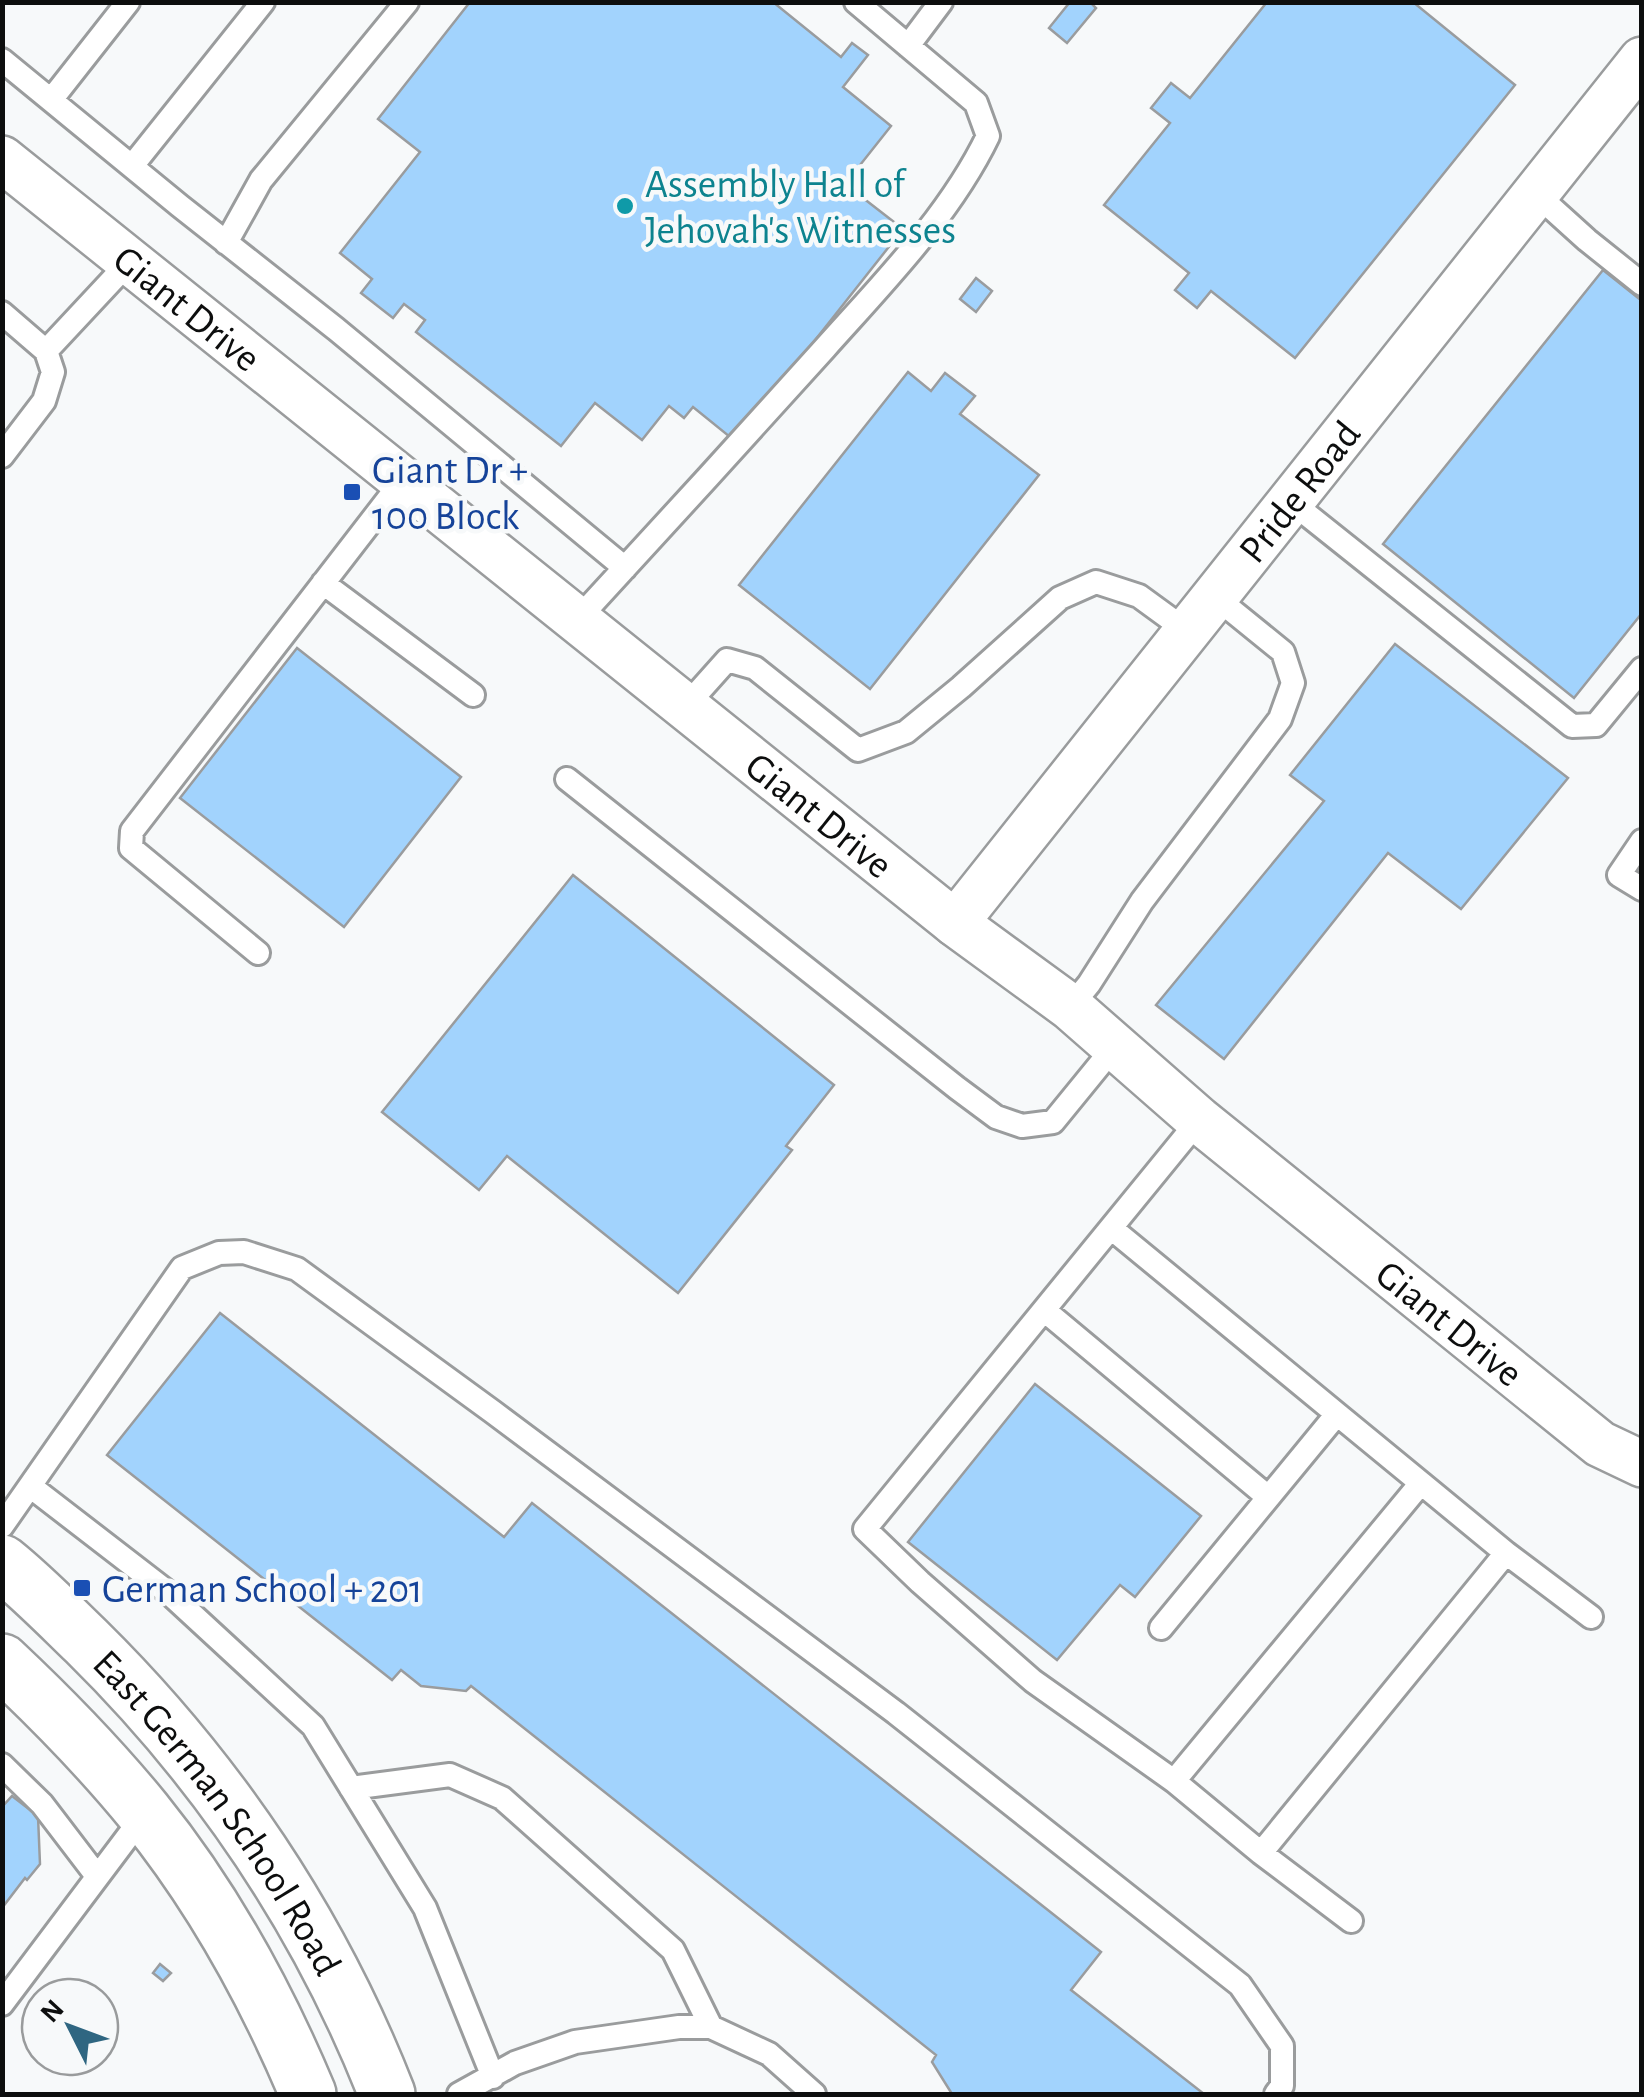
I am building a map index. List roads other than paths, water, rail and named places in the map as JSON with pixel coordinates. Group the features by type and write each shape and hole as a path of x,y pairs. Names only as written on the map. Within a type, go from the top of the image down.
{"street":[{"name":"Pride Road","path":"955,923 1642,60"},
{"name":"Giant Drive","path":"2,159 955,923 1070,1007 1200,1120 1600,1444 1642,1464"},
{"name":"East German School Road","path":"2,1563 62,1617 137,1694 239,1819 325,1957 387,2094"},
{"name":"East German School Road","path":"2,1662 53,1711 145,1813 188,1870 260,1991 308,2094"}],"lane":[{"path":"51,100 128,2"},
{"path":"132,166 263,2"},
{"path":"226,243 262,180 406,2"},
{"path":"577,620 908,256 974,163 988,136 976,103 856,2"},
{"path":"908,46 941,2"},
{"path":"2,60 625,568"},
{"path":"1535,193 1642,284"},
{"path":"46,351 130,261"},
{"path":"2,313 46,351 53,372 44,400 2,456"},
{"path":"258,954 131,848 132,832 403,480"},
{"path":"1290,501 1572,726 1596,725 1642,669"},
{"path":"685,706 727,660 755,668 858,750 906,732 1060,598 1096,582 1139,596 1187,631"},
{"path":"323,583 473,695"},
{"path":"1070,1007 1142,900 1280,720 1293,683 1283,652 1214,596"},
{"path":"567,778 996,1117 1022,1126 1053,1122 1115,1046"},
{"path":"1642,842 1618,874 1642,888"},
{"path":"1200,1120 865,1529 1033,1681 1174,1782 1351,1921"},
{"path":"1111,1228 1506,1553 1590,1617"},
{"path":"2,1526 182,1268 219,1252 244,1252 297,1269 896,1713 1240,1985 1282,2046 1282,2086 1276,2094"},
{"path":"1044,1310 1268,1497"},
{"path":"1160,1628 1336,1414"},
{"path":"1174,1782 1421,1483"},
{"path":"30,1486 170,1594 313,1726 424,1908 493,2077"},
{"path":"1261,1852 1506,1553"},
{"path":"2,1765 42,1804 96,1876"},
{"path":"351,1788 450,1775 502,1798 673,1950 711,2026"},
{"path":"2,2004 145,1813"},
{"path":"459,2094 514,2063 575,2042 711,2026 769,2054 814,2094"}],"place":[{"name":"Assembly Hall of Jehovah's Witnesses","path":"625,206"},
{"name":"Giant Dr + 100 Block","path":"352,492"},
{"name":"German School + 201","path":"82,1588"}]}
